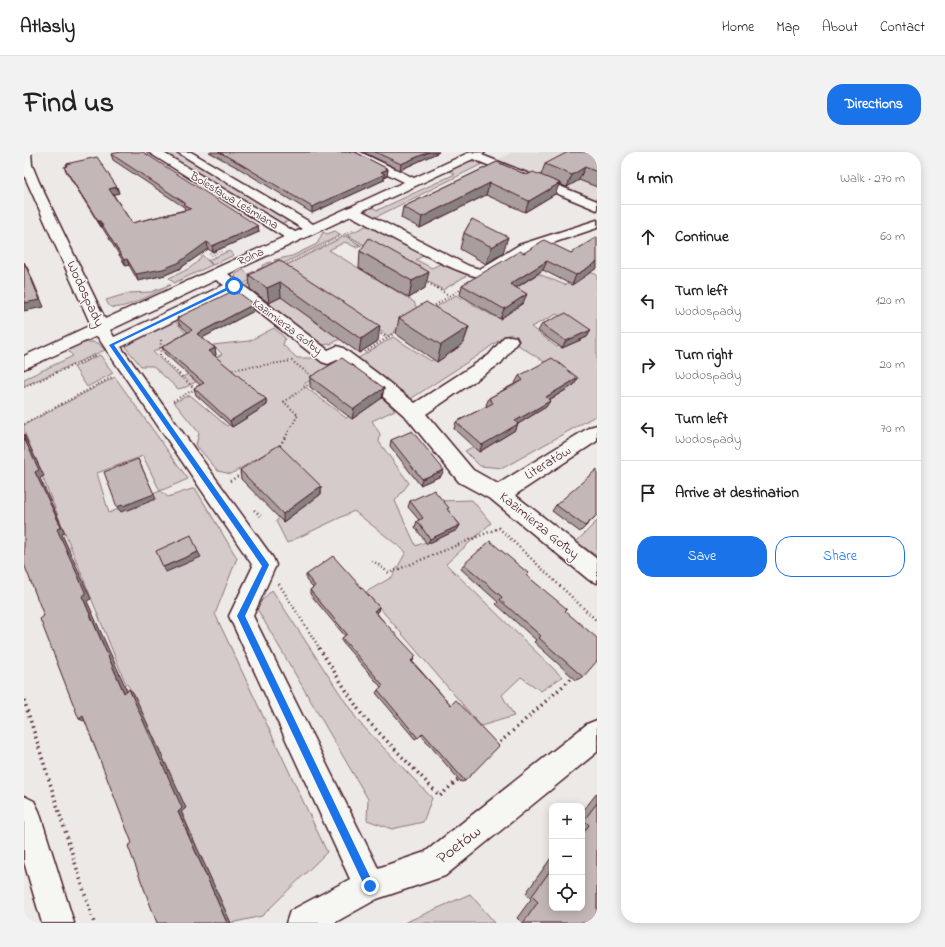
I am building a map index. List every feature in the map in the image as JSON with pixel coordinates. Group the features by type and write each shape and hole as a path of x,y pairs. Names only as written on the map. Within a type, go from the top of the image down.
{"street":[{"name":"Wodospady","path":"25,152 28,183 105,342 265,565 241,616 370,886"},
{"name":"Bolesława Leśmiana","path":"154,152 294,237"},
{"name":"Bolesława Leśmiana","path":"183,152 313,229"},
{"path":"351,152 413,182"},
{"name":"Rolna","path":"24,363 105,342 217,273 476,154"},
{"path":"476,154 597,206"},
{"path":"351,212 464,269 482,274 524,248 597,224"},
{"name":"Kazimierza Gołby","path":"217,273 328,358 337,352 349,361 414,413 466,476 499,494 597,573"},
{"path":"105,342 234,286"},
{"path":"414,413 495,359 510,341"},
{"name":"Literatów","path":"499,494 597,432"},
{"name":"Poetów","path":"302,923 370,886 434,865 597,734"},
{"path":"24,811 58,923"}],"path":[{"path":"338,231 368,249"},
{"path":"356,248 362,245"},
{"path":"210,253 212,255 224,250"},
{"path":"280,267 286,271"},
{"path":"421,279 450,296"},
{"path":"428,309 466,286"},
{"path":"349,361 402,328"},
{"path":"374,330 387,338"},
{"path":"162,333 160,356 195,389"},
{"path":"24,388 99,354 105,342"},
{"path":"226,371 292,361 316,379 284,402 298,414 276,452"},
{"path":"24,424 117,374"},
{"path":"169,403 201,385"},
{"path":"228,482 246,471"},
{"path":"252,508 262,518"},
{"path":"372,560 389,573 499,528 597,621"},
{"path":"279,584 362,715 440,796 463,775"},
{"path":"492,749 580,671"},
{"path":"24,700 94,923"}],"shaded area":[{"path":"160,152 177,152 289,221 280,224"},
{"path":"513,152 597,152 597,203 495,161"},
{"path":"468,161 484,163 372,219 366,214 367,210 371,207 378,210 455,174 449,171"},
{"path":"370,224 427,253 416,260 432,268 444,262 469,274 443,290 347,235"},
{"path":"335,231 341,235 280,265 274,260 292,256 317,244 323,232 327,234"},
{"path":"345,236 360,245 355,247 345,242 329,250 414,302 419,313 388,336 283,267"},
{"path":"229,251 234,255 213,265 208,260"},
{"path":"202,255 212,265 174,283 169,278 192,266"},
{"path":"270,262 276,266 243,284 235,276 243,270 248,274"},
{"path":"279,269 270,289 340,339 331,344 320,345 242,287"},
{"path":"588,271 597,275 597,415 503,468 480,466 465,451 510,426 570,381 543,361 515,343 506,335 480,354 409,400 355,360 393,337 431,361 462,341 431,310 456,295 495,317 520,301 489,282 516,278 527,280 539,274 565,285","holes":["557,314 586,335 557,347 531,327"]},
{"path":"171,285 141,300 124,306 111,307 106,300 129,293 151,292"},
{"path":"175,321 187,334 153,352 181,378 222,354 213,345 249,341 274,328 285,338 283,345 297,358 321,358 335,363 303,385 346,418 382,398 395,410 372,421 380,434 379,442 409,483 395,501 416,546 455,529 440,501 472,500 491,523 446,564 562,677 541,691 521,677 502,695 514,716 481,726 366,592 392,577 406,552 354,511 287,543 276,521 319,489 276,447 231,474 218,471 196,445 199,433 174,402 190,395 227,426 264,403 226,366 186,387 178,389 153,366 141,366 127,349 126,345"},
{"path":"83,343 98,343 105,350 24,386 24,379 73,356 67,350"},
{"path":"100,355 113,373 87,387 74,367"},
{"path":"115,377 188,479 160,491 168,497 195,488 237,558 215,614 327,852 262,916 229,923 129,687 125,682 24,431 24,425","holes":["143,456 160,491 109,513 97,473"]},
{"path":"597,521 597,556 576,542"},
{"path":"272,590 358,721 432,798 423,822 392,829 367,820 368,799 256,607"},
{"path":"470,894 495,923 404,923"}],"building":[{"path":"121,152 143,152 258,226 212,246 207,242 178,263 163,269 136,274 127,259 124,260 100,221 98,221 64,167 67,166 66,164 97,157 117,187 109,189 132,223 191,209 183,204 185,203 111,154"},
{"path":"219,152 355,152 388,169 381,172 385,174 312,207"},
{"path":"375,152 429,152 401,164"},
{"path":"568,152 597,152 597,172 585,167 572,175 545,164"},
{"path":"497,162 527,175 533,172 560,183 529,201 490,183 422,217 403,207"},
{"path":"472,219 508,237 492,247 464,233"},
{"path":"597,237 597,262 576,275 547,261 510,284 527,294 504,309 462,285 520,251 524,253 544,240 571,253"},
{"path":"369,238 429,272 412,281 360,251"},
{"path":"279,260 380,326 361,339 280,282 267,288 249,275"},
{"path":"24,262 40,300 24,303"},
{"path":"235,290 254,304 197,334 215,348 209,351 266,399 230,421 194,388 204,383 162,347 192,330 177,318"},
{"path":"426,302 469,327 441,345 399,318"},
{"path":"566,313 591,330 566,341 542,324"},
{"path":"342,358 384,388 354,409 310,377"},
{"path":"552,358 578,378 546,397 550,401 515,421 518,424 482,445 456,422 493,403 489,398 523,380 519,376"},
{"path":"412,431 444,470 422,479 391,440"},
{"path":"24,438 39,470 35,472 61,527 57,529 86,594 82,596 124,693 129,689 182,808 178,812 227,923 157,923 128,846 132,843 83,716 79,719 40,619 44,616 24,564"},
{"path":"279,445 321,486 283,514 240,470"},
{"path":"138,459 154,494 117,507 104,472"},
{"path":"597,469 597,515 585,526 556,505"},
{"path":"434,490 449,508 447,509 460,525 430,539 417,521 423,518 410,501"},
{"path":"191,535 198,552 163,567 156,551"},
{"path":"490,541 528,573 526,575 567,609 565,611 597,638 597,661 583,677 539,638 541,636 500,600 502,597 464,564"},
{"path":"333,556 379,607 374,611 416,656 411,661 451,705 456,700 499,746 465,781 423,733 418,738 378,690 383,685 342,638 347,634 310,590 315,586 306,575"},
{"path":"597,803 597,923 525,923 524,922 538,902 532,896 549,872 549,911 585,911 585,831 589,825 585,821 585,819"}],"route":[{"path":"234,286 111,345 265,565 241,616 370,886"}]}
